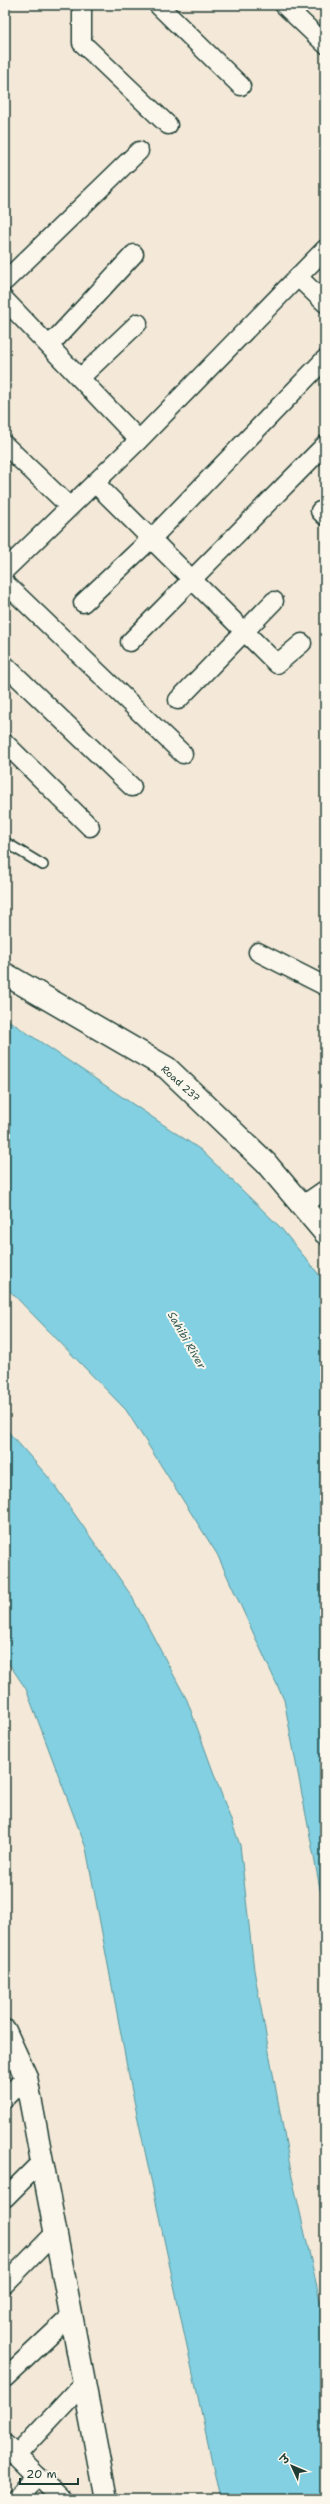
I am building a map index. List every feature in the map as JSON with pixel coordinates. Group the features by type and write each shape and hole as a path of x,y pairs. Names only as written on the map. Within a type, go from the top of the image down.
{"street":[{"path":"82,5 82,43 168,125"},
{"path":"158,5 241,86"},
{"path":"284,5 325,44"},
{"path":"5,281 139,151"},
{"path":"5,570 139,440 325,249"},
{"path":"49,346 134,254"},
{"path":"298,277 325,303"},
{"path":"5,300 139,440"},
{"path":"80,378 138,323"},
{"path":"83,603 151,539 325,359"},
{"path":"130,642 325,445"},
{"path":"8,453 70,507"},
{"path":"95,483 277,664 302,643"},
{"path":"5,583 183,754"},
{"path":"178,700 274,601"},
{"path":"5,665 132,787"},
{"path":"5,743 90,827"},
{"path":"258,952 325,986"},
{"name":"Road 237","path":"5,974 167,1068 266,1163 303,1205 325,1233"},
{"path":"303,1205 325,1190"},
{"path":"5,2031 26,2077 106,2499"},
{"path":"5,2098 26,2077"},
{"path":"5,2198 42,2161"},
{"path":"5,2284 56,2232"},
{"path":"5,2378 72,2315"},
{"path":"62,2499 11,2450 84,2383"},
{"path":"15,2499 38,2476"}],"lane":[{"path":"5,842 43,865"}],"water":[{"name":"Sahibi River","path":"5,1018 201,1150 280,1227 325,1282 325,1915 284,1700 217,1554 126,1410 5,1286"},
{"path":"5,1428 50,1479 131,1595 187,1700 240,1845 254,1970 292,2177 325,2322 325,2499 220,2499 130,2082 86,1848 26,1689 5,1658"}]}
